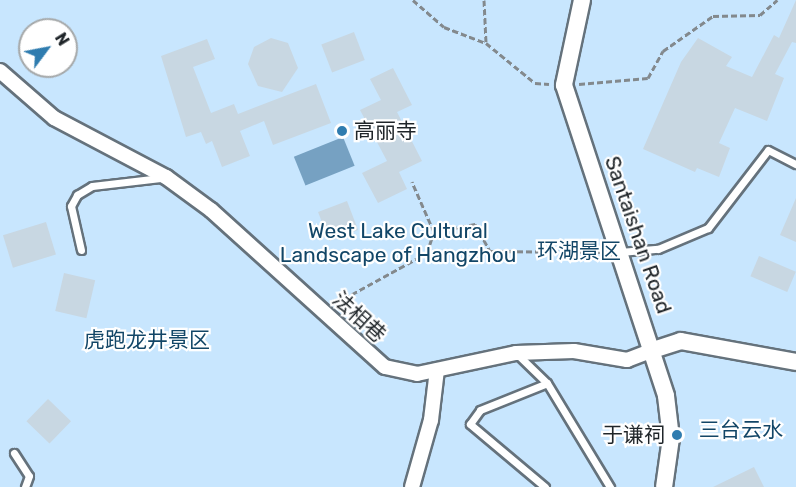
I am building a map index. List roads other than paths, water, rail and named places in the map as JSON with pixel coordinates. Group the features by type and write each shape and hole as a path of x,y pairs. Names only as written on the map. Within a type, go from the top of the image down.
{"street":[{"name":"Santaishan Road","path":"582,0 564,85 653,350 670,438 664,487"},
{"name":"法相巷","path":"0,70 54,118 166,177 211,210 385,367 417,374 516,353 574,351 627,360 653,350"},
{"path":"653,350 681,341 796,362"},
{"path":"412,487 431,420 437,370"}],"lane":[{"path":"620,252 658,249 708,228 768,150 796,164"},
{"path":"81,250 70,206 77,195 92,186 166,177"},
{"path":"516,353 547,382 610,487"},
{"path":"545,487 470,424 480,410 547,382"},
{"path":"14,453 28,476 25,487"}],"place":[{"name":"高丽寺","path":"342,131"},
{"name":"于谦祠","path":"677,435"}],"park label":[{"name":"West Lake Cultural Landscape of Hangzhou","path":"398,243"},
{"name":"环湖景区","path":"579,251"},
{"name":"虎跑龙井景区","path":"147,340"},
{"name":"三台云水","path":"741,430"}]}
